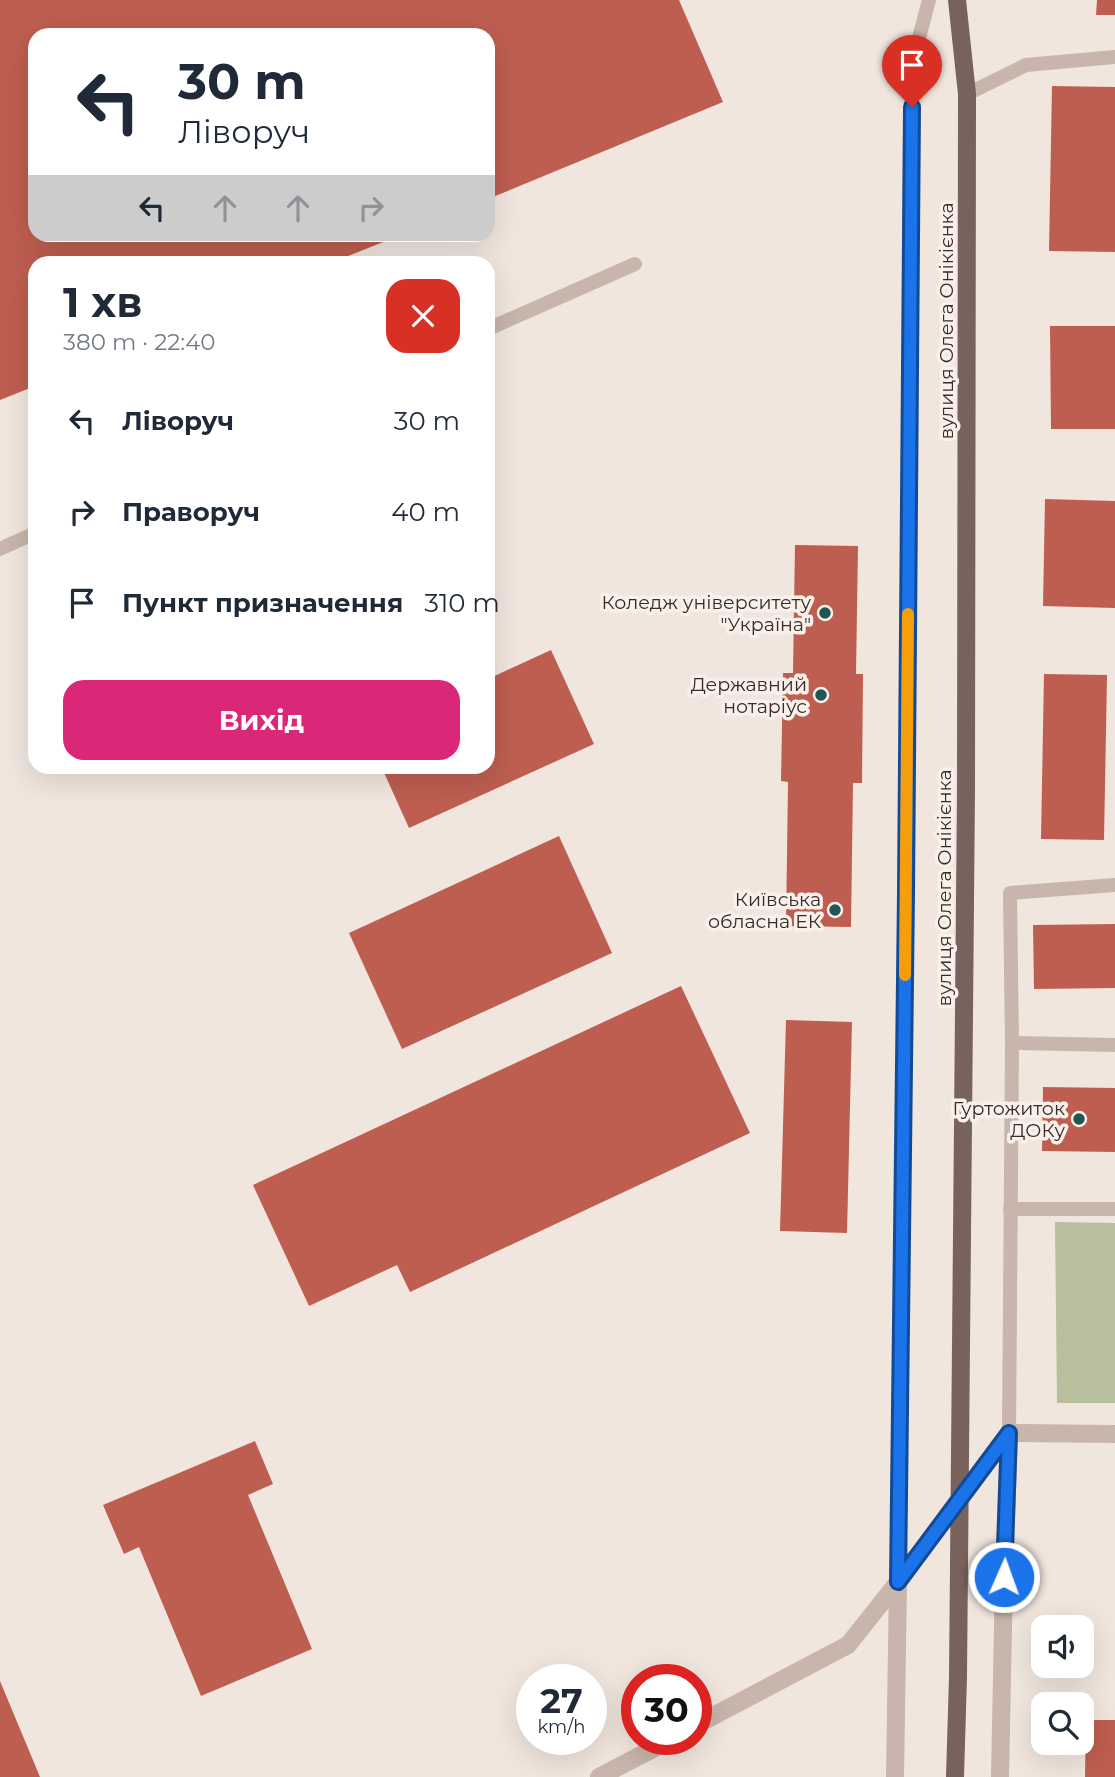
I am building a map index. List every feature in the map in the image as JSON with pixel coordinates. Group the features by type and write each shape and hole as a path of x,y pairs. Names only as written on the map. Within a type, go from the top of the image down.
{"main road":[{"name":"вулиця Олега Онікієнка","path":"955,1777 966,791 967,94 957,0"}],"street":[{"path":"712,1717 848,1645 1009,1433"},
{"path":"1009,1433 1115,1434"},
{"path":"1000,1777 1009,1433"},
{"path":"895,1777 898,1582"},
{"path":"599,1777 641,1755"}],"lane":[{"path":"898,1582 911,127 917,47 929,0"},
{"path":"967,94 1026,65 1115,57"},
{"path":"495,326 635,264"},
{"path":"0,549 28,536"},
{"path":"1009,1433 1012,1043 1010,893 1115,885"},
{"path":"1012,1043 1115,1045"},
{"path":"1010,1209 1115,1209"}],"green space":[{"path":"1055,1222 1115,1223 1115,1403 1057,1403"}],"building":[{"path":"0,0 679,0 723,102 495,196 495,28 28,28 28,242 383,242 348,256 28,256 28,389 0,400"},
{"path":"1097,0 1115,0 1115,15 1096,15"},
{"path":"1052,86 1115,87 1115,252 1049,251"},
{"path":"1050,326 1115,326 1115,429 1051,429"},
{"path":"1045,499 1115,501 1115,608 1043,606"},
{"path":"795,545 858,546 856,674 863,674 862,783 853,783 851,927 786,926 788,782 781,781 783,673 793,673"},
{"path":"551,650 594,744 409,828 385,774 495,774 495,676"},
{"path":"1044,674 1107,675 1104,840 1041,839"},
{"path":"559,836 612,953 402,1049 349,933"},
{"path":"1115,924 1115,988 1034,989 1033,925"},
{"path":"681,986 750,1133 410,1292 397,1265 309,1306 253,1185"},
{"path":"786,1020 852,1022 847,1233 780,1231"},
{"name":"Гуртожиток ДОКу","path":"1043,1087 1115,1088 1115,1152 1042,1151"},
{"path":"255,1441 273,1484 248,1495 312,1649 201,1696 139,1547 124,1554 103,1505"},
{"path":"0,1681 40,1777 0,1777"},
{"path":"1094,1720 1115,1720 1115,1777 1085,1777 1085,1755 1094,1755"}],"slow traffic":[{"path":"905,975 908,614"}],"place":[{"name":"Коледж університету \"Україна\"","path":"825,613"},
{"name":"Державний нотаріус","path":"821,695"},
{"name":"Київська обласна ЕК","path":"835,910"},
{"name":"Гуртожиток ДОКу","path":"1079,1119"}],"route":[{"path":"912,107 898,1582 1009,1433 1004,1577"}]}
